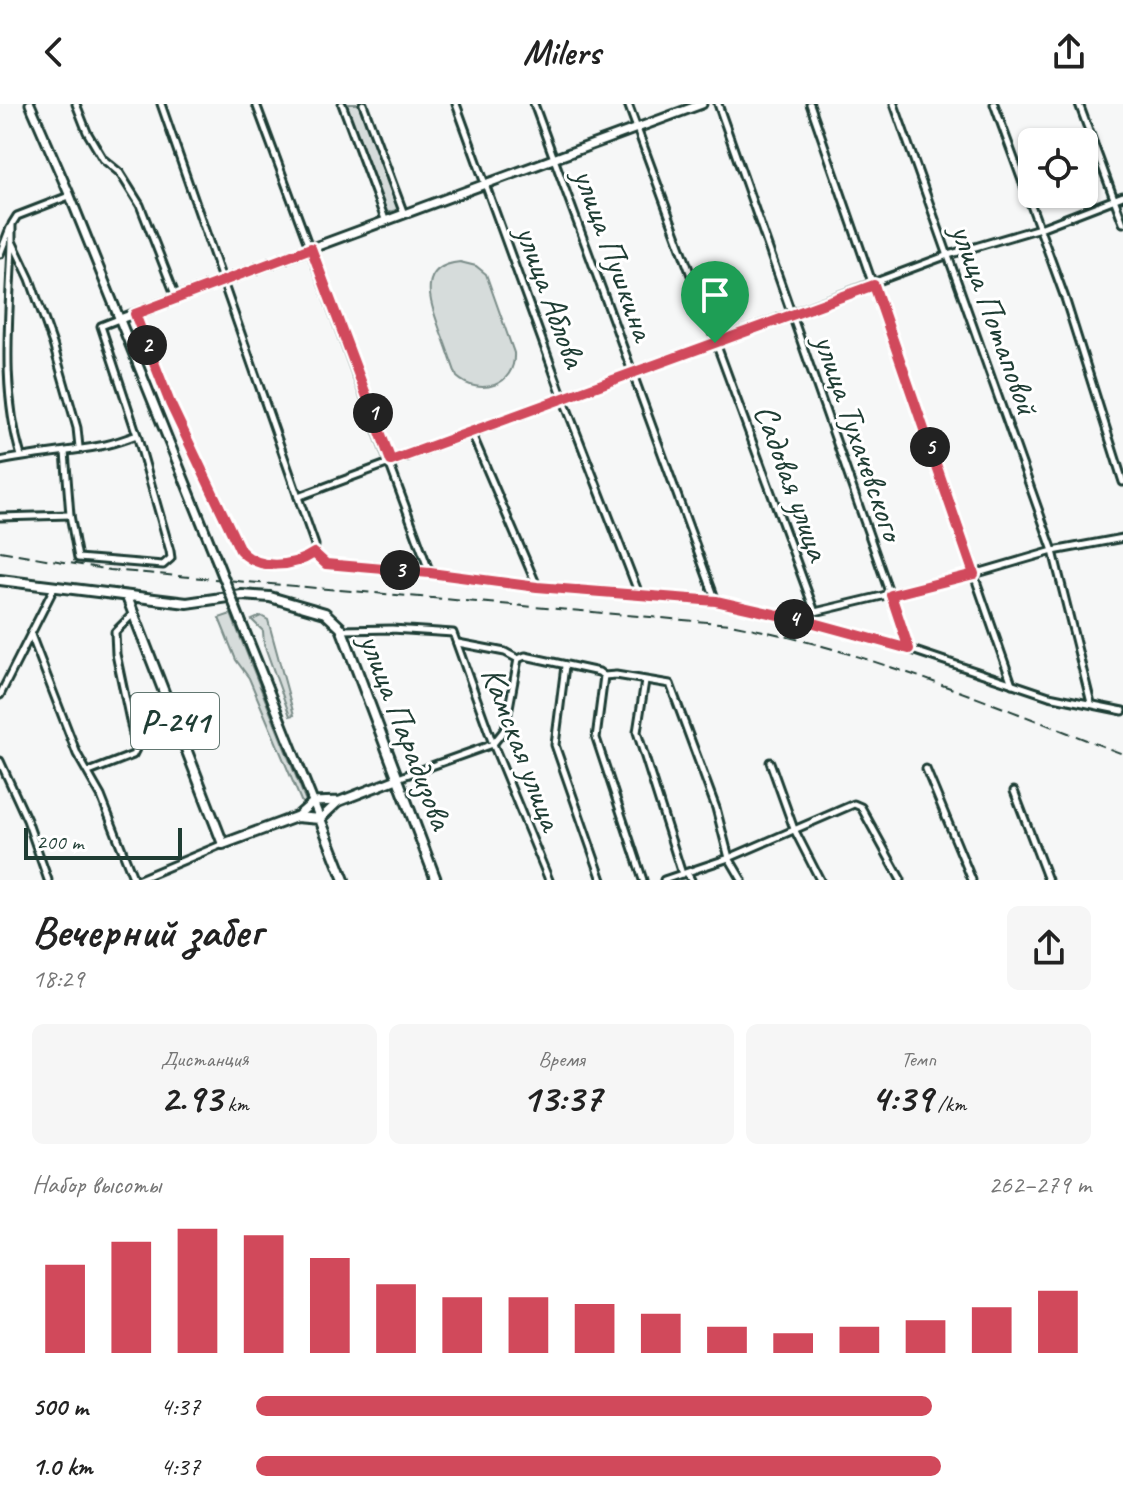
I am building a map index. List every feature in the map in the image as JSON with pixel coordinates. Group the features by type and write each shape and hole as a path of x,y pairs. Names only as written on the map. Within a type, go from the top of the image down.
{"highway":[{"path":"0,580 127,597"},
{"name":"улица Парадизова","path":"127,597 187,603 250,595 288,601 325,613 342,630 436,880"},
{"name":"Р-241","path":"127,597 223,844"},
{"path":"223,844 296,817 320,819 344,880"}],"main road":[{"path":"30,104 120,319 320,819 340,801 397,779"},
{"path":"120,319 702,104"},
{"path":"296,817 313,802 340,801"}],"street":[{"path":"76,104 87,132 103,159 120,173 140,205 176,297"},
{"path":"135,314 170,403 240,550 251,559 277,565 301,563 314,553 315,545 161,104"},
{"path":"256,104 430,573"},
{"path":"342,104 386,222"},
{"path":"363,104 405,215"},
{"name":"улица Аблова","path":"456,104 563,398 639,594"},
{"name":"улица Пушкина","path":"534,104 716,601"},
{"name":"Садовая улица","path":"628,104 814,609"},
{"name":"улица Тухачевского","path":"718,104 909,649"},
{"path":"810,104 1012,684"},
{"name":"улица Потаповой","path":"894,104 1053,551 1091,703"},
{"path":"994,104 1092,377 1123,482"},
{"path":"1079,104 1123,223"},
{"path":"0,254 17,216 70,196"},
{"path":"298,497 948,255 1040,228 1123,196"},
{"path":"12,224 7,388 14,434 21,456"},
{"path":"12,241 30,279 53,344 77,428 79,447"},
{"path":"65,452 70,515 78,558 154,565 169,562 170,551 137,435 101,326 120,319"},
{"path":"471,432 537,587"},
{"path":"0,461 101,446 137,435"},
{"path":"0,517 70,515"},
{"path":"788,617 891,595 1053,551 1123,538"},
{"path":"314,553 326,564 537,587 716,601 909,649 1049,696 1123,711"},
{"path":"0,695 54,588"},
{"path":"89,772 133,755 136,749 116,654 115,632 134,613"},
{"name":"Камская улица","path":"342,630 453,633 493,744 549,880"},
{"path":"31,635 77,754 89,772 136,880 223,844"},
{"path":"457,642 505,652 518,659"},
{"path":"518,659 525,656 599,672 604,676 616,675 670,684 716,808 729,858 742,880"},
{"path":"397,779 493,744 505,729 518,659"},
{"path":"565,666 555,745 602,880"},
{"path":"604,676 596,738 643,880"},
{"path":"645,681 637,732 684,873 691,880"},
{"path":"0,761 27,820 48,880"},
{"path":"770,762 794,829 820,880"},
{"path":"926,769 972,880"},
{"path":"1014,791 1048,880"},
{"path":"664,880 729,858 854,804 861,807 901,880"}],"shaded area":[{"path":"346,104 360,104 399,209 386,213"},
{"path":"460,262 476,266 486,274 514,353 509,373 494,385 475,386 457,377 433,308 430,297 432,278 437,270"},
{"path":"231,614 307,804 304,808 249,678 236,660 219,618"},
{"path":"261,616 268,620 294,715 290,716 264,644 263,631 252,620"}],"railway":[{"path":"0,551 110,570 730,624 831,648 880,664 1123,754"}],"route":[{"path":"311,248 391,461 715,343 874,285 974,574 891,595 909,649 716,601 537,587 326,564 314,553 301,563 277,565 251,559 240,550 190,448 135,314 311,248"}]}
